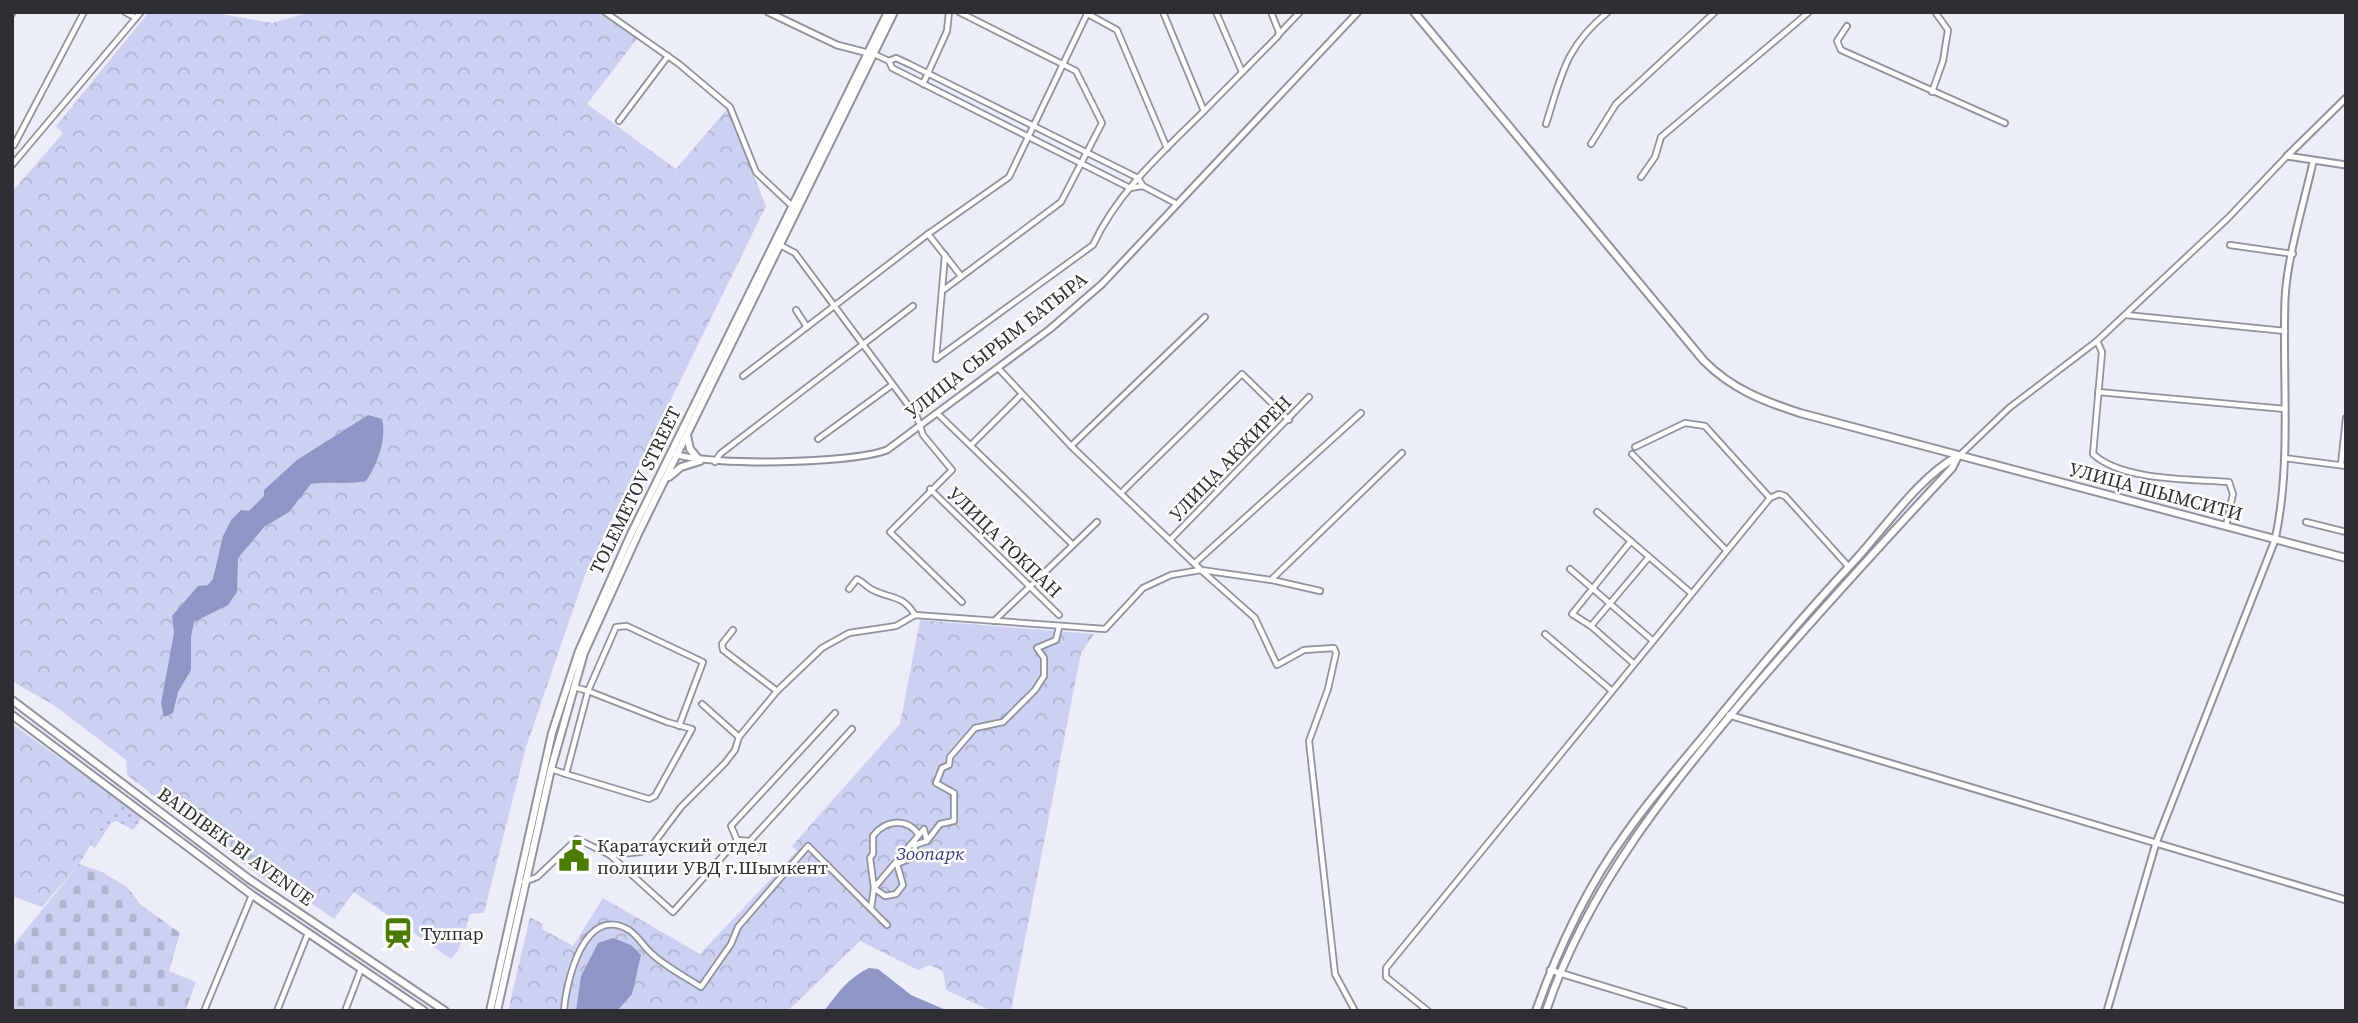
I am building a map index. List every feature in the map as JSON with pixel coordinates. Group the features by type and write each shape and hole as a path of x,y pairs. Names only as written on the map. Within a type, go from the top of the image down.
{"main road":[{"name":"TOLEMETOV STREET","path":"871,53 888,12"},
{"name":"TOLEMETOV STREET","path":"497,1011 523,882 551,769 573,686 603,607 665,480 674,455 687,434 780,245 871,53 894,12"},
{"name":"УЛИЦА ШЫМСИТИ","path":"1414,12 1716,373 1763,401 1958,456 2346,558"},
{"name":"TOLEMETOV STREET","path":"490,1011 540,782 563,693 598,604 674,455 792,206 832,132"},
{"path":"665,480 681,467 700,461 690,449 687,434"},
{"path":"1536,1011 1550,970 1579,913 1625,834 1723,712 1848,566 1946,462 1958,456"},
{"path":"1546,1011 1559,973 1604,886 1646,821 1731,715 1847,580 1952,468 1958,456"},
{"name":"BAIDIBEK BI AVENUE","path":"12,700 249,879 445,1011"},
{"name":"BAIDIBEK BI AVENUE","path":"12,715 252,895 420,1009"},
{"path":"386,985 392,975"}],"street":[{"path":"24,151 13,145 84,12"},
{"path":"125,12 136,18"},
{"path":"12,165 141,12"},
{"path":"605,12 667,56 730,107 756,172 792,206"},
{"path":"768,12 837,45 871,53 889,61 892,68 1130,188 1143,186"},
{"path":"923,84 947,31 949,12"},
{"path":"942,291 1061,202 1102,123 1077,72 1064,63 959,12"},
{"path":"1163,12 1204,111"},
{"path":"1216,12 1242,72"},
{"path":"1271,12 1279,34"},
{"path":"945,255 936,359 1093,245 1107,216 1138,178 1300,12"},
{"name":"УЛИЦА СЫРЫМ БАТЫРА","path":"674,455 715,463 866,456 887,450 1051,329 1102,284 1358,12"},
{"path":"1546,124 1566,58 1589,28 1608,12"},
{"path":"1591,144 1616,104 1715,12"},
{"path":"1642,177 1655,157 1661,137 1809,12"},
{"path":"1932,92 1943,61 1948,30 1935,12"},
{"path":"743,376 928,234 1009,177 1087,13 1117,30 1167,148"},
{"path":"1847,26 1838,41 1841,50 2005,123"},
{"path":"619,121 667,56"},
{"path":"889,61 896,58 1088,152 1138,178 1143,186 1177,204"},
{"path":"1958,456 2009,408 2098,341 2346,98"},
{"path":"2287,156 2346,165"},
{"path":"2107,1011 2155,843 2275,540 2283,458 2286,295 2313,162"},
{"path":"928,234 961,276"},
{"path":"780,245 795,253 917,417 923,435 952,470 930,489 890,532 962,603"},
{"path":"2230,245 2294,255"},
{"path":"715,463 720,454 913,306"},
{"path":"796,310 807,327"},
{"path":"2126,315 2285,331"},
{"path":"1071,446 1205,317"},
{"path":"2098,341 2102,352 2093,454 2100,460 2138,474 2229,482 2233,494 2226,526"},
{"path":"998,368 1071,446 1255,618 1277,665 1314,648 1334,648 1336,653 1328,689 1309,741 1335,974 1355,1011"},
{"path":"1122,492 1242,374 1289,419"},
{"path":"818,439 892,385"},
{"path":"2098,393 2285,409"},
{"path":"971,445 1021,394"},
{"name":"УЛИЦА АКЖИРЕН","path":"1170,540 1309,397"},
{"path":"936,412 1073,545"},
{"path":"1195,563 1361,413"},
{"path":"2283,458 2343,466 2346,418"},
{"path":"1635,447 1685,423 1705,426 1770,498"},
{"path":"1271,580 1402,453"},
{"path":"1632,454 1726,550"},
{"name":"УЛИЦА ТОКПАН","path":"930,489 1059,615"},
{"path":"1427,1011 1386,977 1385,968 1770,498 1779,494 1785,496 1848,566"},
{"path":"1597,512 1691,593"},
{"path":"994,622 1097,522"},
{"path":"2306,522 2346,532"},
{"path":"1631,541 1572,614 1591,626 1633,663"},
{"path":"1591,626 1649,557"},
{"path":"1570,569 1652,640"},
{"path":"610,855 641,852 651,847 681,807 735,750 739,737 777,691 822,648 849,633 896,626 915,615 1105,629 1143,588 1171,575 1201,570 1271,580 1320,591"},
{"path":"849,589 857,579 862,580 872,590 898,597 915,615"},
{"path":"566,774 588,691 617,627 627,626 703,662 679,726"},
{"path":"874,888 885,897 896,894 903,885 897,864 914,856 915,845 927,841 940,824 954,821 954,793 936,783 942,768 949,765 950,757 975,728 1003,722 1035,690 1044,676 1044,658 1037,648 1056,640 1059,627"},
{"path":"733,630 722,643 723,650 777,691"},
{"path":"1545,634 1611,690"},
{"path":"551,769 649,799 655,796 694,732 573,686"},
{"path":"702,704 739,737"},
{"path":"1723,712 2346,900"},
{"path":"737,839 731,826 835,713"},
{"path":"737,839 750,841 852,729"},
{"path":"871,909 874,888 870,858 873,854 873,836 879,828 901,822 911,825 919,835"},
{"path":"874,888 924,829 927,841"},
{"path":"523,882 537,877 577,839 610,855 673,912 737,839"},
{"path":"564,1011 571,965 592,932 609,926 628,930 653,955 701,987 731,944 738,927 808,846 887,925"},
{"path":"204,1011 252,895"},
{"path":"277,1011 308,932"},
{"path":"345,1011 361,968"},
{"path":"1550,970 1684,1011"}],"green space":[{"path":"149,12 210,12 272,23 311,12 601,12 637,39 587,104 676,169 727,109 766,206 585,575 526,747 484,913 470,914 458,951 451,959 354,892 334,919 275,878 270,884 127,775 126,760 55,706 12,681 12,192 63,133 56,126"},
{"name":"Зоопарк","path":"920,620 1094,634 1081,653 1011,1011 991,1011 946,990 943,971 930,965 918,970 860,941 788,1011 508,1011 530,917 543,924 542,929 573,946 603,898 700,954 797,851 792,846 900,724"},
{"path":"12,724 118,799 79,864 42,907 12,896"},
{"path":"118,799 142,818 133,830 116,821 111,823 95,848 90,845"},
{"path":"79,864 102,872 127,887 141,905 180,933 169,971 196,982 185,1011 12,1011 12,947"}],"shaded area":[{"path":"368,415 382,419 383,435 377,460 366,481 311,484 289,512 264,527 238,558 237,592 228,605 194,622 191,670 178,692 173,713 164,717 161,703 174,633 172,616 198,586 208,585 213,579 223,536 231,520 241,510 249,511 264,496 264,490 297,460"},
{"path":"613,938 631,945 641,955 632,994 617,1011 576,1011 581,976 598,943"},
{"path":"869,968 878,969 911,995 948,1011 824,1011 849,981"}],"place":[{"name":"Каратауский отдел полиции УВД г.Шымкент","path":"574,856"},
{"name":"Тулпар","path":"398,933"}]}
